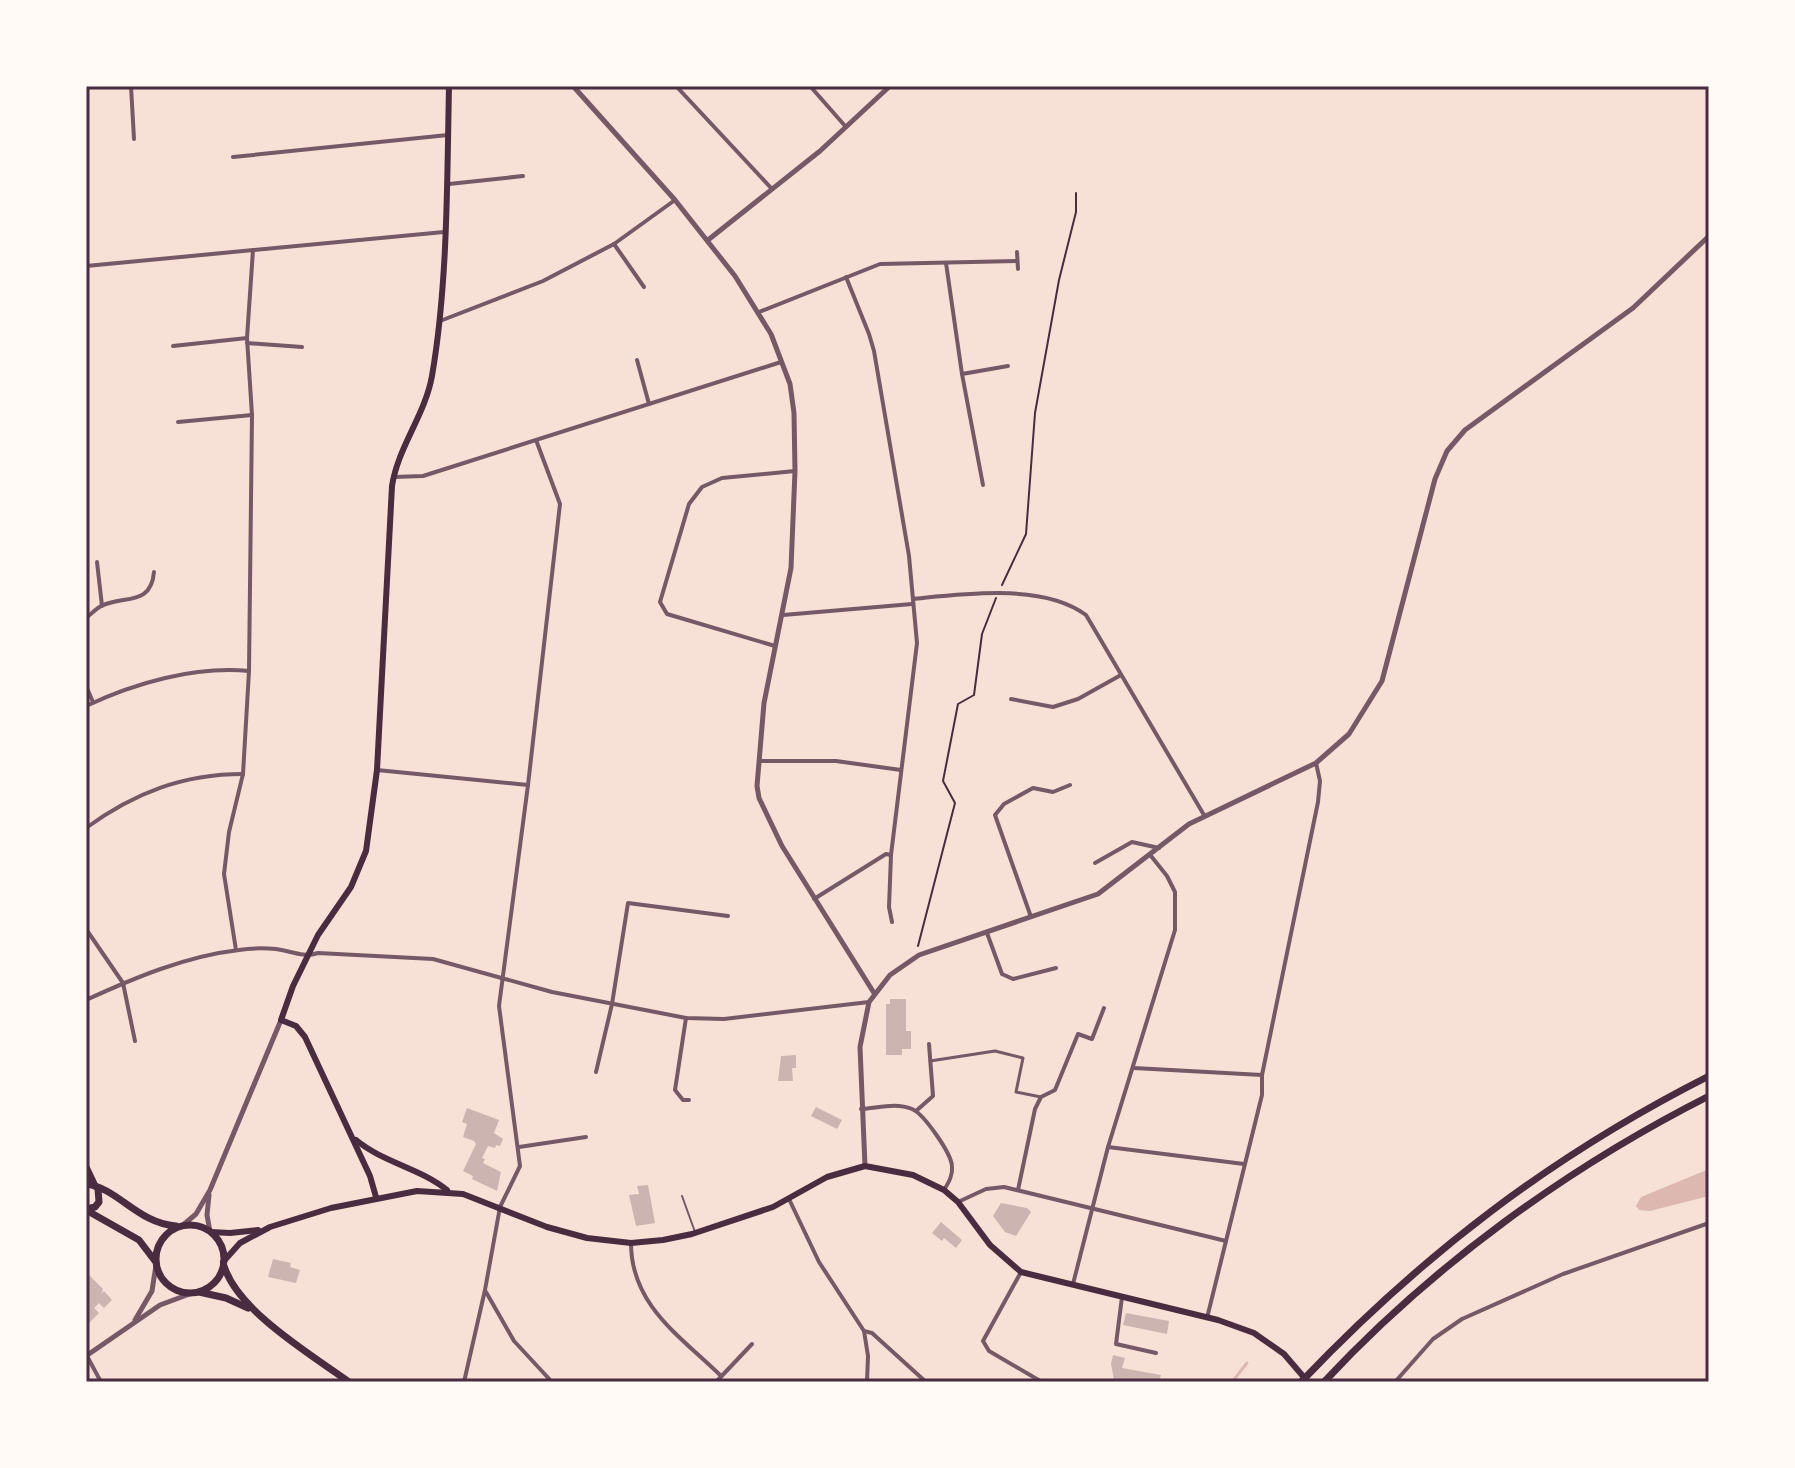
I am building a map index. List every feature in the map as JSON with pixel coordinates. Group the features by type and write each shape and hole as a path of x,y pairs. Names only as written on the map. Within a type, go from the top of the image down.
{"main road":[{"path":"376,1197 370,1176 302,1031 281,1020 318,935 360,869 366,851 377,770 394,477 423,407 431,379 439,322 449,86"},
{"path":"1301,1382 1402,1281 1479,1219 1551,1168 1709,1076"},
{"path":"1324,1382 1452,1264 1528,1206 1596,1161 1709,1096"},
{"path":"353,1138 391,1163 430,1177 448,1191"},
{"path":"92,1186 154,1222 195,1225 211,1232 240,1233 270,1227 376,1197 417,1191 448,1191 578,1236 631,1243 694,1235 789,1199 827,1177 865,1166 913,1175 944,1190 958,1202 990,1245 1021,1272 1207,1318 1254,1333 1284,1354 1308,1382"},
{"path":"86,1167 92,1186 100,1196 95,1207 86,1210"},
{"path":"86,1210 139,1240 164,1282 173,1288 226,1298 253,1311 345,1381"},
{"path":"156,1264 159,1244 164,1236 181,1226"},
{"path":"196,1292 214,1283 223,1263 240,1243 270,1227"},
{"path":"211,1232 221,1245 223,1263 234,1289 253,1311"}],"street":[{"path":"131,86 134,139"},
{"path":"573,86 708,240 759,312 783,361 794,413 791,568 764,703 758,761 759,798 782,846 874,993"},
{"path":"676,86 772,189"},
{"path":"810,86 846,127"},
{"path":"708,240 846,127 890,86"},
{"path":"233,157 448,135"},
{"path":"446,184 523,176"},
{"path":"439,322 543,281 614,244 675,200"},
{"path":"86,266 444,232"},
{"path":"865,1166 860,1047 869,1002 890,975 919,955 1098,894 1204,815 1316,763 1349,734 1382,681 1435,479 1447,451 1465,430 1633,308 1709,236"},
{"path":"614,244 644,287"},
{"path":"236,950 224,874 229,832 243,774 249,671 252,415 247,340 253,250"},
{"path":"1017,252 1018,269"},
{"path":"759,312 880,264 1017,261"},
{"path":"946,263 962,374 983,485"},
{"path":"846,277 874,351 909,556 917,657 891,855 889,907 892,922"},
{"path":"173,346 247,340 302,347"},
{"path":"637,360 649,404"},
{"path":"394,477 423,476 783,361"},
{"path":"962,374 1008,366"},
{"path":"178,422 252,415"},
{"path":"464,1382 500,1207 520,1166 499,1006 560,504 536,440"},
{"path":"777,647 667,614 660,602 689,504 702,487 722,478 795,471"},
{"path":"97,562 102,606"},
{"path":"86,618 102,606 148,592 153,586 154,572"},
{"path":"783,615 999,591 1075,606 1086,615 1204,815"},
{"path":"86,706 159,680 192,673 249,671"},
{"path":"1011,699 1053,707 1078,699 1121,675"},
{"path":"86,686 93,702"},
{"path":"758,761 836,761 901,770"},
{"path":"1207,1318 1262,1095 1262,1075 1318,802 1320,781 1316,763"},
{"path":"377,770 528,785"},
{"path":"86,828 117,806 167,784 223,774 243,774"},
{"path":"1031,918 995,815 1004,804 1033,788 1053,792 1070,785"},
{"path":"1095,863 1132,842 1160,849"},
{"path":"814,899 886,854 891,855"},
{"path":"1073,1284 1108,1147 1175,930 1175,892 1151,856"},
{"path":"596,1072 612,1004 628,903 728,916"},
{"path":"86,929 123,983 135,1041"},
{"path":"987,933 1002,974 1013,979 1056,968"},
{"path":"86,1000 123,983 190,960 236,950 271,949 307,957 318,953 433,959 552,992 686,1018 724,1019 869,1002"},
{"path":"1018,1190 1035,1109 1041,1097 1055,1090 1078,1034 1092,1039 1104,1008"},
{"path":"686,1018 675,1090 683,1100 689,1100"},
{"path":"181,1226 196,1214 210,1190 281,1020"},
{"path":"916,1111 933,1096 929,1044"},
{"path":"930,1061 995,1051 1023,1058 1016,1092 1041,1097"},
{"path":"1134,1068 1262,1075"},
{"path":"861,1109 900,1106 923,1117 952,1161 952,1174 944,1190"},
{"path":"519,1147 586,1137"},
{"path":"1108,1147 1245,1164"},
{"path":"958,1202 986,1189 1004,1187 1226,1241"},
{"path":"210,1190 207,1215 211,1232"},
{"path":"789,1199 819,1262 864,1331 868,1356 867,1382"},
{"path":"1395,1382 1433,1339 1462,1319 1563,1274 1709,1223"},
{"path":"631,1243 635,1277 646,1301 721,1376"},
{"path":"126,1330 151,1296 156,1264"},
{"path":"1021,1272 983,1341 989,1351 1042,1382"},
{"path":"485,1290 514,1341 552,1382"},
{"path":"101,1382 86,1356 160,1305 196,1292"},
{"path":"1122,1297 1116,1344 1156,1353"},
{"path":"864,1331 872,1333 926,1382"},
{"path":"716,1382 752,1344"}],"lane":[{"path":"682,1196 694,1235"}],"path":[{"path":"919,955 918,946 955,803 943,781 958,704 974,695 982,634 1026,534 1035,413 1059,280 1076,212 1076,193"}],"shaded area":[{"path":"1709,1169 1709,1196 1650,1211 1639,1210 1636,1206 1641,1197"}],"building":[{"path":"890,999 906,999 906,1031 911,1031 911,1049 902,1049 902,1055 886,1055 886,1004 890,1004"},
{"path":"796,1055 796,1068 792,1068 793,1081 778,1081 781,1056"},
{"path":"816,1107 842,1120 837,1129 811,1116"},
{"path":"467,1108 499,1120 494,1133 503,1139 500,1146 488,1146 482,1158 485,1159 483,1163 501,1172 497,1191 463,1171 476,1144 463,1137 467,1124 462,1122"},
{"path":"648,1185 655,1223 636,1226 629,1195 639,1194 637,1186"},
{"path":"1001,1203 1027,1208 1031,1212 1016,1236 1005,1232 993,1216"},
{"path":"941,1222 962,1240 956,1248 932,1233"},
{"path":"273,1259 291,1263 290,1267 300,1270 296,1283 268,1277"},
{"path":"86,1272 103,1289 101,1294 104,1291 112,1300 104,1308 99,1303 94,1308 99,1313 86,1326"},
{"path":"1126,1313 1169,1321 1167,1334 1123,1325"},
{"path":"1113,1355 1125,1358 1122,1368 1161,1375 1159,1382 1114,1380"}],"waterway":[{"path":"1232,1382 1247,1363"}]}
